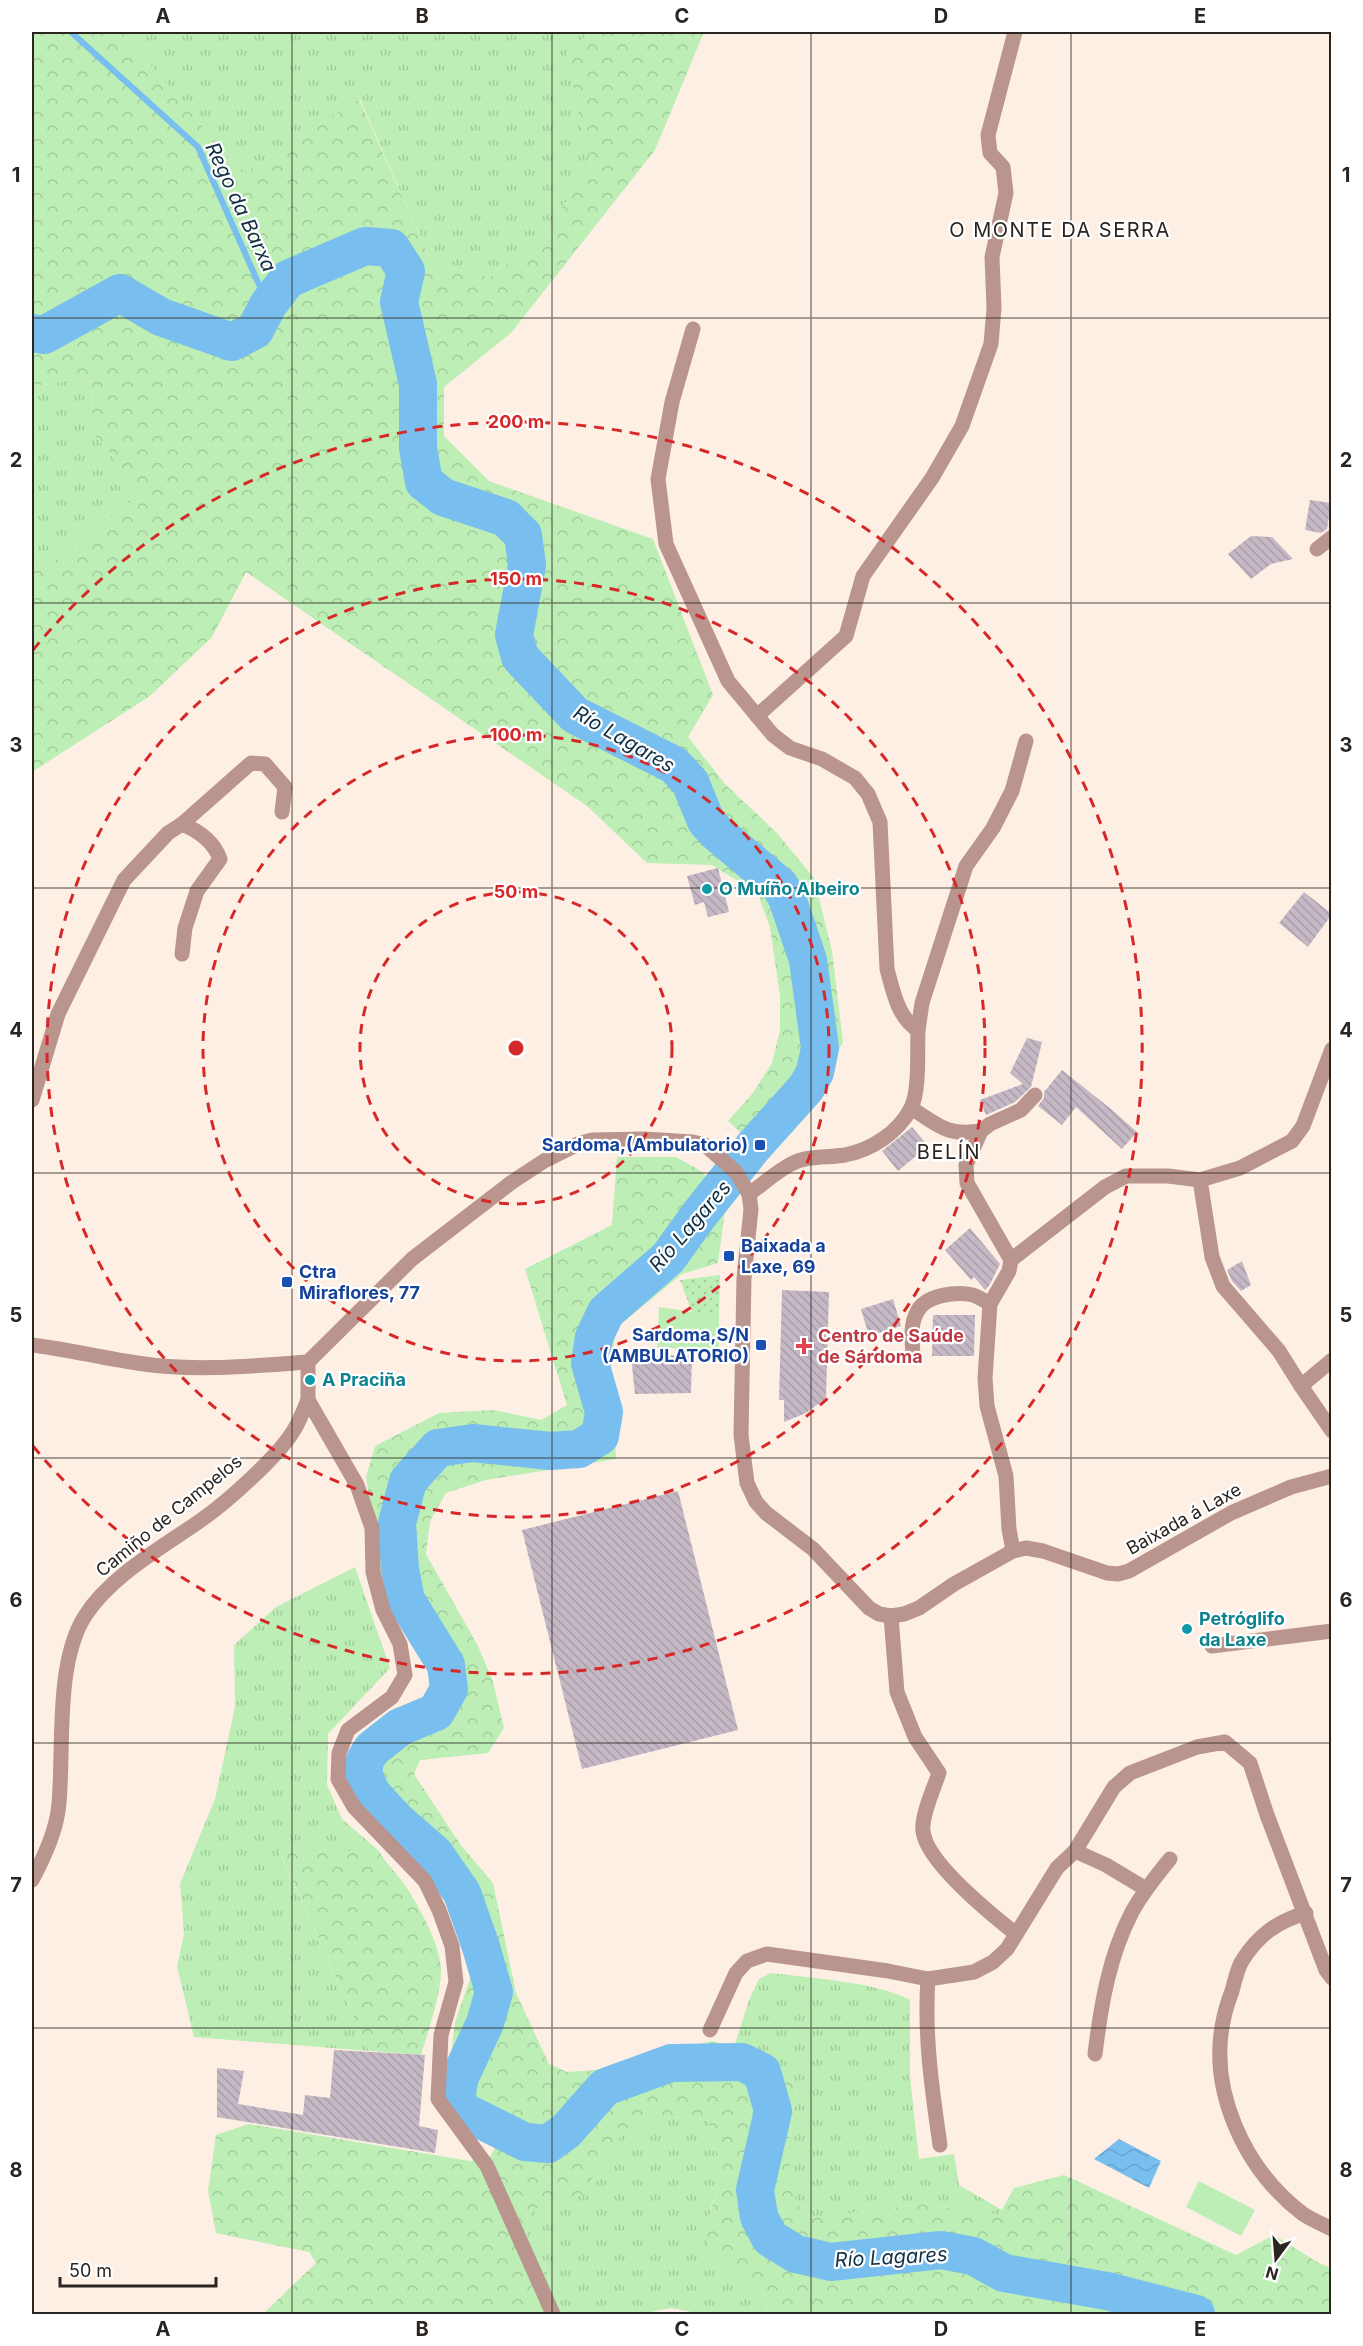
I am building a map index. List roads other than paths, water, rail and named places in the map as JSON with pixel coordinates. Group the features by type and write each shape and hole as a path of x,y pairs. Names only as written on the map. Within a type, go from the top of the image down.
{"street":[{"path":"757,716 846,636 863,576 932,478 962,426 991,344 994,308 992,256 1006,193 1004,167 990,153 988,135 1016,32"},
{"path":"693,328 672,402 658,479 666,544 728,681 773,735 790,748 822,759 855,778 868,794 880,822 887,969 893,993 907,1024 918,1030"},
{"path":"1317,549 1332,537"},
{"path":"747,1189 804,1159 845,1155 872,1147 890,1134 911,1108 922,1003 966,866 993,828 1012,791 1026,741"},
{"path":"32,1100 58,1014 124,880 168,833 182,825 251,763 265,764 285,787 282,812"},
{"path":"182,825 196,830 216,849 219,860 197,891 185,928 182,954"},
{"path":"1011,1260 1105,1187 1126,1176 1168,1176 1200,1180 1240,1168 1292,1141 1303,1126 1332,1049"},
{"path":"1014,1551 1009,1529 1006,1476 987,1406 985,1378 990,1304 1009,1271 1011,1260 967,1183 966,1165 981,1131 990,1124 1021,1110 1035,1095"},
{"path":"911,1108 946,1130 960,1134 981,1131"},
{"path":"32,1345 61,1348 137,1363 181,1367 308,1362 412,1259 512,1182 544,1161 578,1144 605,1139 693,1142 705,1145 736,1172 747,1189 751,1209 744,1278 741,1424 747,1483 756,1502 766,1513 813,1549 869,1608 879,1614 891,1616 897,1692 915,1737 939,1773 923,1832 931,1850 947,1873 1016,1934"},
{"path":"1200,1180 1212,1257 1223,1286 1279,1351 1332,1431"},
{"path":"913,1354 912,1328 916,1313 923,1302 952,1293 974,1295 990,1304"},
{"path":"1301,1386 1332,1360"},
{"path":"308,1362 308,1400 357,1485 372,1528 373,1572 383,1610 400,1644 405,1675 392,1697 348,1730 339,1753 338,1779 354,1807 425,1881 440,1910 452,1946 456,1982 441,2035 438,2098 487,2166 553,2314"},
{"name":"Camiño de Campelos","path":"32,1880 46,1853 59,1806 63,1701 72,1647 85,1616 109,1587 169,1541 206,1517 263,1466 292,1433 308,1400"},
{"name":"Baixada á Laxe","path":"891,1616 919,1608 954,1584 1014,1551 1026,1548 1043,1551 1107,1573 1118,1574 1129,1571 1231,1513 1291,1487 1332,1476"},
{"path":"1212,1646 1332,1631"},
{"path":"710,2030 736,1973 747,1961 767,1954 928,1979 974,1972 993,1962 1007,1949 1057,1868 1075,1851 1114,1787 1130,1773 1197,1747 1225,1742 1250,1763 1267,1815 1326,1970 1332,1978"},
{"path":"1075,1851 1146,1889"},
{"path":"1095,2054 1101,2006 1113,1956 1132,1912 1146,1889 1170,1859"},
{"path":"1306,1914 1292,1917 1269,1929 1241,1962 1224,2018 1221,2049 1229,2113 1248,2152 1275,2188 1304,2215 1332,2229"},
{"path":"928,1979 926,2008 932,2089 940,2145"}],"water":[{"path":"1119,2139 1161,2161 1149,2188 1094,2159"}],"waterway":[{"name":"Rego da Barxa","path":"71,32 198,147 268,305"},
{"name":"Río Lagares","path":"32,333 44,335 120,293 161,317 232,342 255,330 268,305 288,279 365,246 391,248 406,271 399,302 418,384 418,448 424,482 443,497 506,518 523,535 527,565 514,635 520,657 575,715 674,765 690,782 706,821 780,886 787,898 808,960 820,1048 815,1072 806,1088 753,1147 668,1258 606,1312 594,1337 590,1363 604,1412 600,1436 579,1449 550,1451 473,1443 438,1448 408,1481 397,1523 400,1569 406,1600 446,1665 449,1689 436,1712 400,1727 372,1749 365,1760 363,1774 372,1794 396,1820 435,1854 462,1893 481,1947 494,1992 485,2023 460,2077 456,2097 463,2111 525,2142 548,2144 566,2131 605,2087 671,2063 742,2062 762,2072 773,2111 755,2190 759,2217 770,2238 796,2254 831,2262 941,2250 973,2256 1004,2273 1107,2291 1196,2314"}],"place":[{"name":"O Muíño Albeiro","path":"707,889"},
{"name":"Sardoma,(Ambulatorio)","path":"760,1145"},
{"name":"Baixada a Laxe, 69","path":"729,1256"},
{"name":"Ctra Miraflores, 77","path":"287,1282"},
{"name":"Sardoma,S/N (AMBULATORIO)","path":"761,1345"},
{"name":"Centro de Saúde de Sárdoma","path":"804,1346"},
{"name":"A Praciña","path":"310,1380"},
{"name":"Petróglifo da Laxe","path":"1187,1629"}],"district":[{"name":"O MONTE DA SERRA","path":"1060,230"},
{"name":"BELÍN","path":"949,1152"}]}
